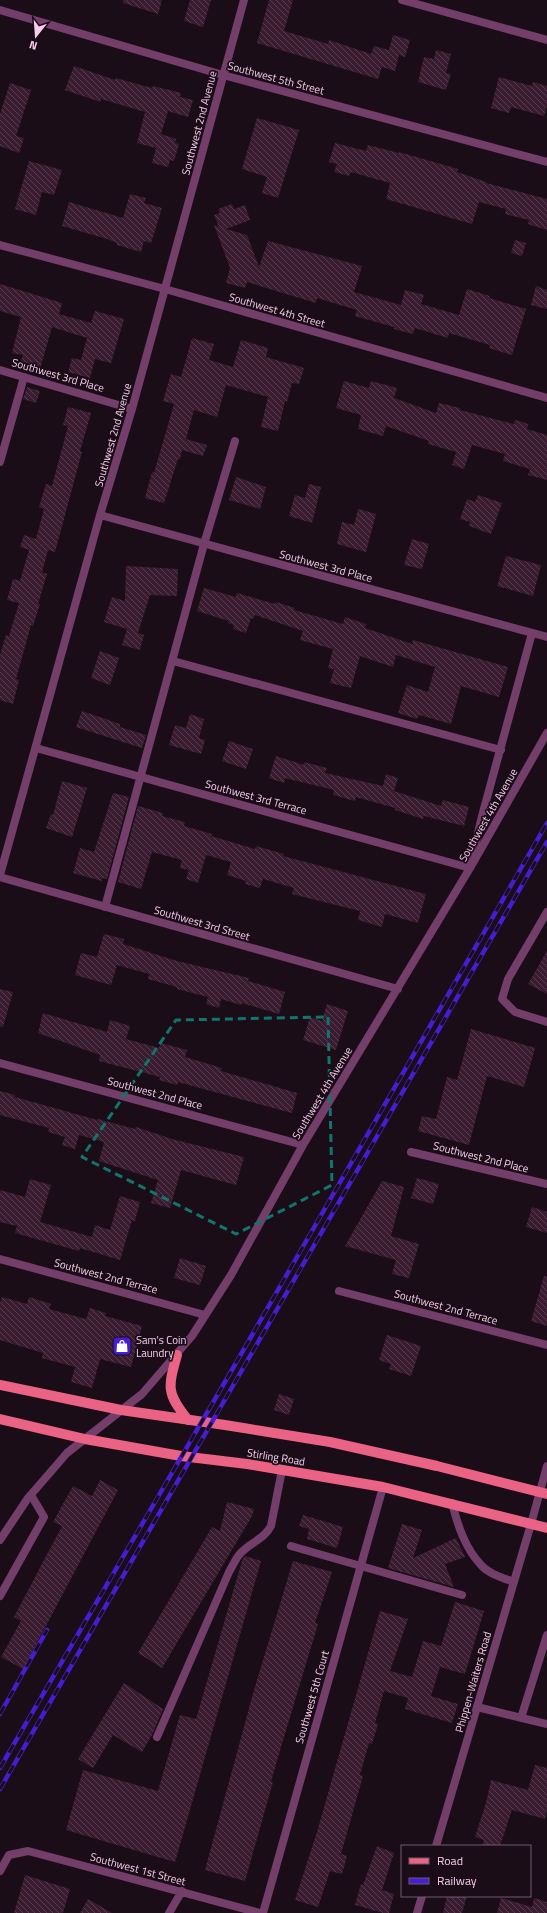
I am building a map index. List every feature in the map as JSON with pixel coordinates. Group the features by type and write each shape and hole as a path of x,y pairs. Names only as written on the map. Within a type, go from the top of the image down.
{"main road":[{"path":"177,1355 170,1380 170,1389 175,1403 188,1420"},
{"path":"0,1385 121,1410 330,1442 437,1466 544,1493"},
{"name":"Stirling Road","path":"0,1419 85,1439 181,1456 282,1470 383,1487 547,1528"}],"street":[{"name":"Southwest 2nd Avenue","path":"0,876 100,515 132,409 244,0"},
{"path":"402,0 547,40"},
{"name":"Southwest 5th Street","path":"0,10 223,75 547,162"},
{"name":"Southwest 4th Street","path":"0,245 547,398"},
{"name":"Southwest 3rd Place","path":"0,370 132,409"},
{"path":"0,462 24,377"},
{"path":"105,907 204,544 235,441"},
{"name":"Southwest 3rd Place","path":"100,515 547,637"},
{"path":"470,868 532,633"},
{"path":"173,661 501,750"},
{"name":"Southwest 4th Avenue","path":"0,1540 10,1523 31,1495 68,1453 142,1394 177,1355 206,1315 231,1275 303,1145 470,868 547,733"},
{"name":"Southwest 3rd Terrace","path":"36,748 470,868"},
{"name":"Southwest 3rd Street","path":"0,876 398,989"},
{"path":"547,912 508,979 502,1000 515,1012 547,1022"},
{"name":"Southwest 2nd Place","path":"0,1062 303,1145"},
{"name":"Southwest 2nd Place","path":"410,1152 547,1184"},
{"name":"Southwest 2nd Terrace","path":"0,1259 206,1315"},
{"name":"Southwest 2nd Terrace","path":"339,1291 547,1345"},
{"path":"544,1493 547,1466"},
{"path":"157,1737 229,1572 239,1555 268,1532 271,1526 282,1470"},
{"name":"Southwest 5th Court","path":"261,1913 383,1487"},
{"name":"Phippen-Waiters Road","path":"436,1845 531,1524 544,1493"},
{"path":"0,1596 44,1517 31,1495"},
{"path":"452,1504 458,1528 464,1541 481,1566 492,1574 514,1582"},
{"path":"291,1546 462,1595"},
{"path":"521,1718 547,1635"},
{"path":"477,1707 547,1724"},
{"name":"Southwest 1st Street","path":"0,1871 9,1855 28,1851 261,1913"},
{"path":"169,1913 182,1891"},
{"path":"417,1913 422,1897"}],"highlighted area":[{"path":"328,1017 332,1185 236,1234 82,1157 176,1020"}],"building":[{"path":"123,0 162,0 158,14 123,3"},
{"path":"190,0 211,0 203,27 184,21"},
{"path":"269,0 293,0 284,31 328,44 329,40 371,54 374,46 389,50 393,35 410,40 405,57 399,55 395,71 382,67 378,79 257,43"},
{"path":"436,50 451,54 446,73 451,74 446,90 418,82 424,57 434,59"},
{"path":"74,66 115,80 116,78 152,88 153,86 181,93 180,97 193,100 188,117 168,111 161,134 176,139 175,143 179,144 174,161 170,160 168,167 152,163 156,148 137,143 145,112 101,99 100,102 65,90"},
{"path":"499,77 532,86 533,82 547,86 547,106 544,116 511,107 509,113 491,108"},
{"path":"10,83 31,90 16,136 24,138 19,153 0,146 0,114"},
{"path":"257,118 299,130 278,198 262,193 267,177 242,169"},
{"path":"335,143 366,151 368,145 399,152 458,169 457,172 486,183 547,199 547,230 528,224 529,220 505,214 506,209 479,202 472,224 386,199 390,183 351,172 349,176 334,172 337,164 329,162"},
{"path":"29,161 62,170 54,195 42,192 36,215 15,209"},
{"path":"130,194 146,198 144,203 162,208 151,243 144,241 141,252 117,245 117,243 107,239 62,226 69,202 123,218"},
{"path":"232,204 234,209 245,205 250,220 226,229 247,235 259,267 268,241 362,266 354,292 401,305 405,290 424,295 421,304 459,315 467,289 490,296 489,298 526,309 512,355 489,348 490,345 449,333 448,338 415,328 413,334 394,329 394,327 355,316 357,310 317,298 316,303 247,282 245,288 226,283 230,268 214,225 219,227 214,215 220,213 218,209"},
{"path":"515,240 526,243 522,256 511,253"},
{"path":"0,284 62,303 59,314 91,323 95,311 124,319 111,363 95,359 90,378 68,372 72,358 81,360 87,338 52,327 40,369 20,364 23,355 12,353 21,317 0,311"},
{"path":"536,286 547,290 547,309 531,305"},
{"path":"192,338 214,344 209,360 233,367 241,340 268,348 266,357 304,368 299,384 292,383 287,402 285,401 278,431 261,427 268,397 226,385 217,417 194,410 186,439 207,445 203,456 182,450 164,503 145,498 152,472 154,473 174,404 163,401 171,374 181,377"},
{"path":"344,381 369,388 371,381 397,388 394,398 436,413 439,403 514,424 515,420 528,424 527,429 547,435 547,480 528,475 530,469 503,461 505,454 472,445 464,469 452,465 456,452 428,444 429,441 386,426 383,436 358,429 361,415 336,408"},
{"path":"27,387 40,391 36,403 23,399"},
{"path":"68,407 91,413 55,552 48,550 42,572 47,574 38,604 40,604 33,626 31,625 16,679 19,680 13,704 0,700 0,655 6,635 9,636 19,603 7,600 13,579 20,581 29,550 20,547 24,535 36,539 44,509 39,507 46,484 52,486 68,426 63,425"},
{"path":"236,477 266,487 260,509 229,500"},
{"path":"309,484 321,487 312,523 289,516 295,495 305,498"},
{"path":"478,495 502,503 491,534 469,526 470,522 460,519 467,499 475,502"},
{"path":"358,509 376,514 366,552 337,544 342,522 354,525"},
{"path":"412,539 429,544 422,569 404,565"},
{"path":"506,556 541,565 533,596 497,586"},
{"path":"126,566 178,569 177,596 150,595 138,633 144,635 140,650 122,645 127,629 104,622 112,597 125,601"},
{"path":"204,588 236,597 237,593 275,604 276,602 295,608 294,610 343,624 345,617 366,624 365,628 412,644 413,640 508,667 499,697 461,686 451,724 419,715 417,719 398,713 407,685 428,692 435,667 396,655 393,667 360,656 351,688 330,683 334,669 328,668 333,649 300,640 303,631 255,615 253,619 251,618 246,633 233,629 234,625 228,623 229,621 197,611"},
{"path":"100,651 119,658 110,685 91,678"},
{"path":"82,711 120,724 120,727 146,735 142,748 76,727"},
{"path":"190,714 204,719 199,738 205,740 201,754 169,745 175,725 186,728"},
{"path":"229,741 253,749 246,769 222,761"},
{"path":"276,756 304,765 304,762 327,768 325,773 383,786 386,774 398,778 394,791 441,806 443,800 469,807 464,826 424,816 423,819 395,810 395,808 356,797 355,801 333,795 334,790 285,778 284,783 269,778"},
{"path":"62,781 87,788 72,837 46,828 51,814 53,815"},
{"path":"113,793 129,797 107,879 102,878 102,881 73,873 80,848 94,852"},
{"path":"138,806 163,813 162,816 185,822 184,826 212,834 211,836 255,849 256,846 284,854 283,856 426,894 418,923 385,914 382,927 358,920 360,911 292,894 294,888 263,879 260,888 245,884 246,881 227,875 231,862 206,855 198,883 186,879 189,870 180,868 182,860 152,852 141,889 118,882"},
{"path":"104,934 124,939 123,944 177,961 249,978 248,981 285,992 279,1014 242,1003 241,1005 221,999 219,1008 206,1004 208,997 177,989 177,987 148,979 149,974 117,965 111,985 75,975 81,953 97,957"},
{"path":"547,951 547,994 528,984"},
{"path":"0,989 13,992 3,1027 0,1026"},
{"path":"327,1004 348,1011 336,1050 303,1040 310,1017 322,1021"},
{"path":"43,1013 107,1032 110,1020 130,1026 126,1039 159,1048 161,1043 187,1050 185,1057 222,1068 221,1071 297,1093 292,1113 178,1082 177,1085 159,1080 160,1077 99,1061 100,1055 38,1033"},
{"path":"471,1029 535,1048 524,1087 487,1076 469,1145 418,1131 422,1116 436,1119 447,1077 457,1080"},
{"path":"0,1091 15,1095 15,1097 97,1120 98,1119 135,1129 136,1127 172,1139 244,1157 236,1185 181,1170 170,1208 151,1203 158,1180 99,1161 104,1142 79,1135 75,1149 62,1145 65,1137 48,1132 49,1128 0,1115"},
{"path":"417,1178 439,1184 433,1204 411,1198"},
{"path":"30,1179 51,1185 40,1222 92,1237 95,1225 110,1230 120,1196 140,1202 135,1221 132,1220 120,1260 80,1248 79,1251 15,1233 17,1226 0,1222 0,1190 25,1197"},
{"path":"382,1181 404,1187 391,1236 419,1244 409,1278 392,1274 396,1260 345,1246"},
{"path":"532,1207 547,1212 547,1233 526,1227"},
{"path":"180,1258 206,1266 200,1285 174,1278"},
{"path":"544,1276 547,1277 547,1326 531,1321"},
{"path":"2,1297 27,1304 29,1297 51,1304 49,1309 86,1319 90,1308 106,1313 105,1316 142,1326 131,1367 100,1359 92,1388 71,1382 75,1367 42,1358 43,1353 0,1340 0,1303"},
{"path":"387,1335 421,1346 411,1376 389,1369 391,1364 379,1360"},
{"path":"279,1394 294,1399 289,1415 274,1410"},
{"path":"100,1480 118,1490 23,1669 1,1657 21,1621 14,1617 62,1526 53,1522 73,1486 92,1496"},
{"path":"227,1502 254,1509 252,1516 162,1668 138,1653 212,1527 220,1531"},
{"path":"303,1515 343,1527 337,1548 307,1539 309,1529 299,1526"},
{"path":"402,1524 422,1530 413,1558 456,1538 465,1557 445,1564 454,1587 388,1568"},
{"path":"245,1556 261,1561 175,1862 66,1830 83,1770 158,1791 180,1715 196,1719 242,1561"},
{"path":"293,1561 332,1572 315,1623 318,1624 278,1757 271,1782 273,1782 245,1881 205,1870 254,1690"},
{"path":"455,1602 484,1611 465,1674 440,1667 431,1696 458,1704 452,1723 405,1709 408,1698 384,1691 375,1723 378,1724 372,1744 369,1743 360,1775 363,1776 341,1854 347,1856 342,1874 330,1871 318,1907 295,1900 317,1832 380,1611 408,1619 390,1671 412,1677 423,1641 441,1646"},
{"path":"124,1683 163,1709 152,1735 142,1752 113,1735 93,1768 78,1759"},
{"path":"535,1765 547,1768 547,1810 545,1819 512,1810 500,1845 482,1845 484,1840 475,1837 486,1803 491,1780 528,1790"},
{"path":"377,1846 394,1853 382,1890 394,1894 389,1913 383,1913 355,1905 361,1884 363,1885"},
{"path":"25,1875 70,1889 63,1913 14,1913"},
{"path":"447,1897 467,1897 462,1913 443,1913"},
{"path":"501,1898 532,1907 534,1898 547,1902 547,1913 497,1913"},
{"path":"88,1899 112,1913 80,1913"}],"railway":[{"path":"0,1768 229,1375 547,823"},
{"path":"0,1789 547,842"},
{"path":"0,1714 47,1630"}],"place":[{"name":"Sam's Coin Laundry","path":"122,1346"}]}
